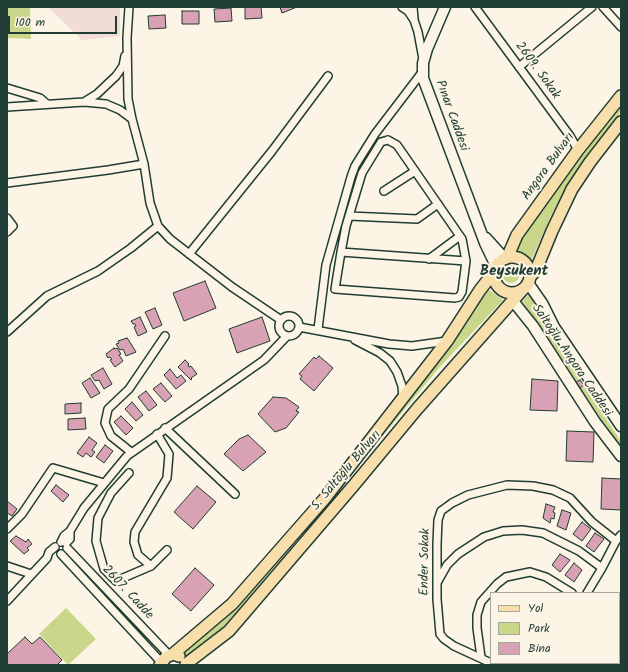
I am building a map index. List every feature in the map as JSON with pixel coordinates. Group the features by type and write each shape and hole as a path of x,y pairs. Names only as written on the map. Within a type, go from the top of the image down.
{"main road":[{"name":"Angora Bulvarı","path":"501,264 517,235 578,150 621,96"},
{"path":"527,283 528,268 523,262 516,258 501,264 496,283 502,290 507,293 513,293 527,283 536,270 552,231 572,189 590,162 621,122"},
{"name":"S. Saltoğlu Bulvarı","path":"166,659 232,604 326,497 447,341 480,290 501,264"},
{"name":"S. Saltoğlu Bulvarı","path":"166,659 182,657 187,664 229,631 422,403 513,301 527,283"}],"street":[{"path":"84,102 97,94 116,76 123,66 129,7"},
{"path":"402,7 408,11 414,20"},
{"path":"413,7 423,67"},
{"path":"318,329 326,265 346,190 355,166 375,134 423,67 427,49 445,7"},
{"name":"2609. Sokak","path":"475,7 570,136 578,150"},
{"path":"519,66 592,7"},
{"path":"603,7 621,27"},
{"path":"127,38 128,99 144,164 150,203 158,226 170,239 232,287 281,320"},
{"name":"Pınar Caddesi","path":"423,67 425,84 489,252 501,264"},
{"path":"189,254 272,151 328,76"},
{"path":"7,88 40,98 48,104"},
{"path":"7,107 84,102 106,104 120,110 132,119"},
{"path":"375,134 382,141"},
{"path":"388,140 397,145 415,171 462,239 466,261 462,292 458,298 335,289 349,216 362,173 382,141 388,140"},
{"path":"7,183 144,164"},
{"path":"384,191 415,171"},
{"path":"349,216 416,219 438,204"},
{"path":"7,218 13,226 7,232"},
{"path":"7,332 47,296 98,271 131,248 158,226"},
{"path":"429,258 460,236"},
{"path":"341,252 466,261"},
{"name":"Saltoğlu Angora Caddesi","path":"527,283 542,303 554,327 621,426"},
{"name":"Saltoğlu Angora Caddesi","path":"513,301 530,322 595,422 621,456"},
{"path":"287,316 297,320 299,327 294,335 287,336 282,334 279,328 281,320 287,316"},
{"path":"299,327 318,329 389,344 412,346 447,341"},
{"path":"131,452 110,436 105,423 108,409 129,389 165,336"},
{"path":"7,601 47,558 58,551 65,553 65,544 70,539 70,531 84,508 131,452 264,360 287,336"},
{"path":"348,336 380,353 390,361 397,372 404,398"},
{"path":"165,428 235,494"},
{"path":"151,566 138,555 134,542 135,532 167,478 169,454 157,434"},
{"path":"7,529 22,514 53,468 104,483"},
{"path":"129,474 111,493 98,518 96,541 104,569 116,581 151,566 167,550"},
{"name":"Ender Sokak","path":"490,662 454,646 440,634 437,599 438,520 442,512 452,502 468,494 507,485 534,486 553,490 570,498 592,522 616,541"},
{"path":"438,581 447,565 458,554 484,537 503,531 522,530 543,533 579,551 602,568"},
{"path":"588,592 616,541 621,535"},
{"path":"58,551 56,544 65,544"},
{"name":"2607. Cadde","path":"65,544 129,612 166,659"},
{"name":"2607. Cadde","path":"58,551 122,619 166,659"},
{"path":"7,566 31,574"},
{"path":"482,658 477,628 477,614 481,602 488,592 506,577 530,572 546,577 570,592"},
{"path":"122,619 129,612"}],"shaded area":[{"path":"48,7 120,7 120,36 82,40"}],"green space":[{"path":"7,7 30,7 31,39 7,38"},
{"path":"621,105 621,111 593,148 564,192 550,218 531,261 514,251 562,182"},
{"path":"511,265 517,268 520,274 517,280 511,283 505,280 502,274 505,268"},
{"path":"488,289 503,300 439,368 219,633 187,656 182,652 203,636 225,616 433,368 463,329"},
{"path":"530,293 540,319 579,379 574,383 522,301"},
{"path":"584,386 621,441 621,452 579,390"},
{"path":"66,608 96,639 68,665 39,634"}],"building":[{"path":"245,7 261,7 262,18 245,19"},
{"path":"280,7 297,7 282,13"},
{"path":"231,8 232,21 215,22 214,9"},
{"path":"182,11 199,11 199,24 182,24"},
{"path":"165,15 166,28 149,29 148,16"},
{"path":"205,281 216,308 184,321 173,293"},
{"path":"155,308 162,325 153,329 145,312"},
{"path":"140,317 147,332 138,336 134,327 136,326 131,321"},
{"path":"262,317 270,341 237,353 229,329"},
{"path":"127,338 136,352 126,356 123,349 120,350 116,344 119,343 118,341"},
{"path":"114,348 117,348 123,361 115,367 110,360 112,359 110,357 108,358 106,354"},
{"path":"319,356 333,368 314,391 300,379 302,376 299,374 314,357 316,359"},
{"path":"185,360 189,364 189,367 191,366 197,374 191,378 191,380 178,367"},
{"path":"103,368 112,384 104,389 99,380 95,381 91,375"},
{"path":"170,369 177,378 181,375 186,381 176,389 164,375"},
{"path":"90,378 100,393 91,398 82,383"},
{"path":"532,379 558,381 557,411 530,410"},
{"path":"580,380 584,385 580,388 576,382"},
{"path":"161,383 172,396 165,402 153,389"},
{"path":"146,391 157,405 149,411 138,397"},
{"path":"273,397 286,398 299,407 296,411 299,412 286,428 275,432 258,414"},
{"path":"132,402 143,415 136,421 125,409"},
{"path":"81,403 81,413 65,414 65,404"},
{"path":"121,416 133,428 126,435 114,422"},
{"path":"85,418 86,429 68,430 68,419"},
{"path":"567,431 594,432 593,462 566,461"},
{"path":"248,435 266,452 243,471 224,454 239,439"},
{"path":"89,437 97,443 92,450 95,452 91,457 86,453 83,457 77,453"},
{"path":"105,445 113,451 104,463 96,457"},
{"path":"602,478 621,479 621,510 601,509"},
{"path":"56,485 69,495 63,502 51,491"},
{"path":"197,486 216,502 193,529 174,512"},
{"path":"7,501 17,509 12,516 7,513"},
{"path":"546,504 555,507 553,512 555,513 554,519 551,518 550,523 543,518"},
{"path":"562,510 571,513 566,530 557,526"},
{"path":"582,522 591,529 582,541 573,534"},
{"path":"595,533 604,539 594,552 586,546"},
{"path":"16,536 26,542 28,539 32,544 27,548 29,550 24,554 10,541"},
{"path":"560,554 570,560 560,572 552,565"},
{"path":"574,563 582,570 574,582 565,575"},
{"path":"195,568 214,585 191,611 172,594"},
{"path":"25,637 32,644 40,637 62,660 57,665 7,665 7,654"},
{"path":"594,664 595,665 579,665"}],"district":[{"name":"Beysukent","path":"514,272"}]}
